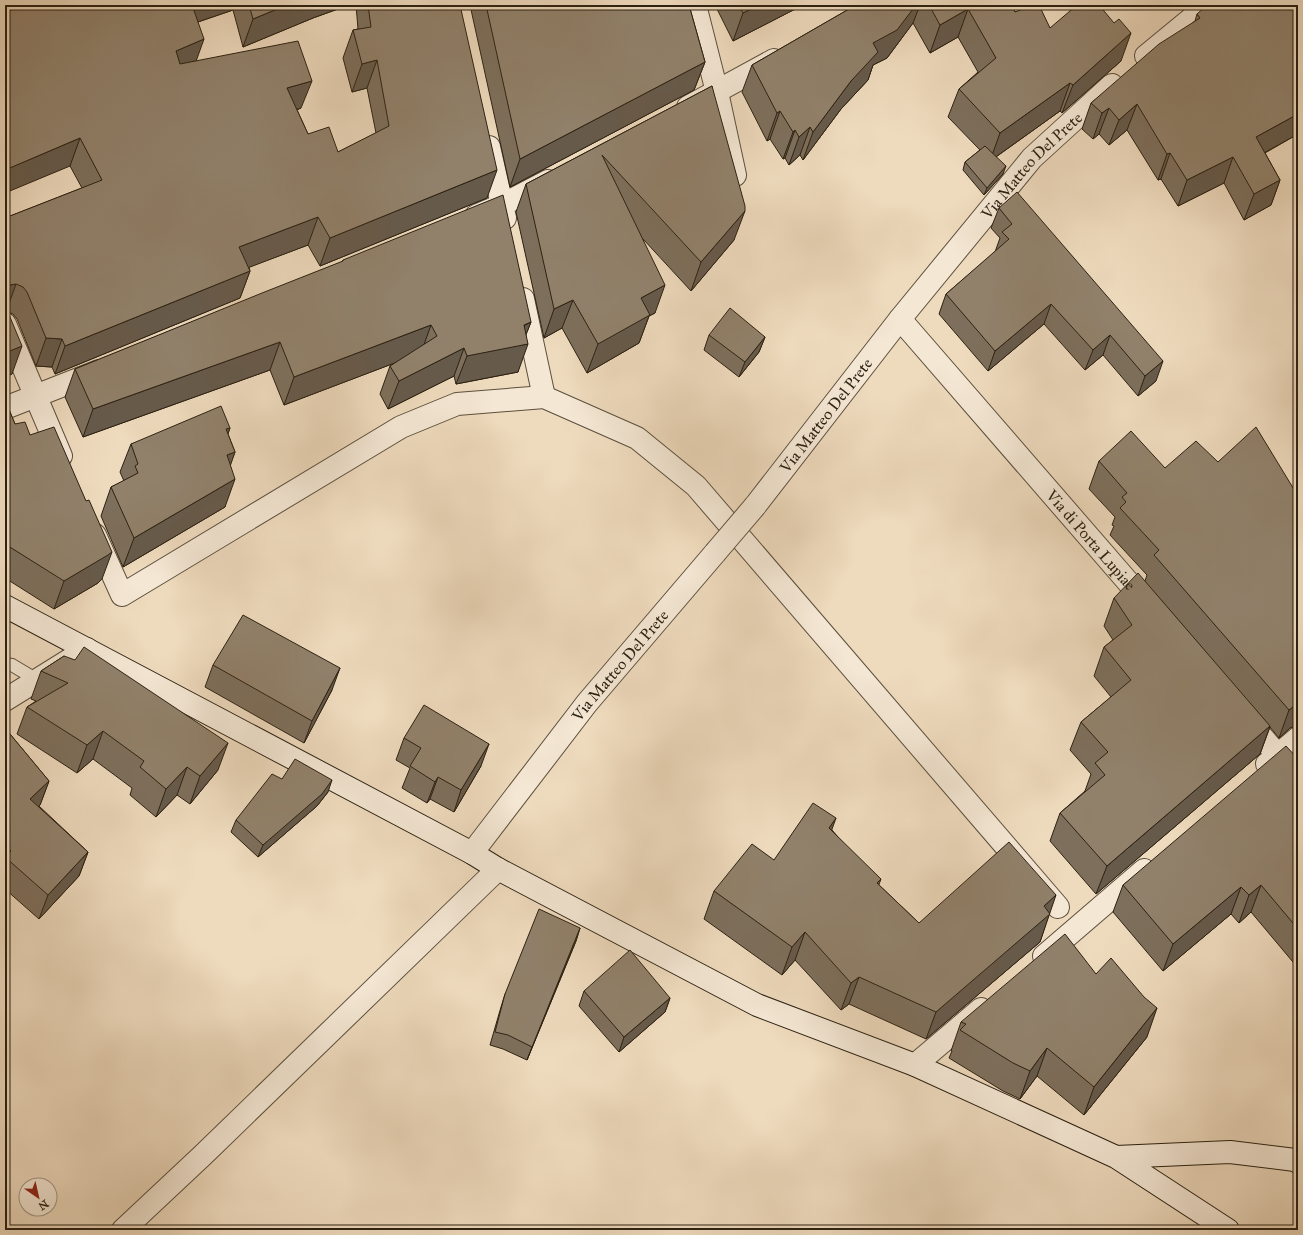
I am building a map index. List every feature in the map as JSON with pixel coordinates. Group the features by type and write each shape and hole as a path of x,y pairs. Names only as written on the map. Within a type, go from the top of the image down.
{"street":[{"path":"5,8 12,5"},
{"path":"695,5 717,92 739,195"},
{"name":"Via Matteo Del Prete","path":"472,853 587,703 754,506 900,319 1032,158 1130,69 1208,5"},
{"path":"668,118 793,49"},
{"path":"485,128 509,236"},
{"path":"458,223 502,205 564,172"},
{"path":"519,282 544,397"},
{"name":"Via di Porta Lupiae","path":"900,319 1159,618"},
{"path":"5,324 69,475"},
{"path":"5,408 115,364"},
{"path":"88,517 122,595 401,427 457,404 544,397 637,438 696,486 1058,907"},
{"path":"5,606 472,853 498,869 757,1005 915,1065 1116,1157 1228,1230"},
{"path":"5,700 87,649"},
{"path":"1231,701 1298,779"},
{"path":"1254,776 1298,738"},
{"path":"1031,967 1158,858"},
{"path":"124,1230 498,869"},
{"path":"915,1065 994,998"},
{"path":"1116,1157 1230,1152 1295,1160 1298,1162"}],"lane":[{"path":"5,664 12,666 37,680"}],"building":[{"path":"5,5 7,11 28,5 192,5 204,39 176,51 180,64 298,41 312,81 287,88 308,134 329,127 338,152 389,126 377,60 362,64 353,30 371,27 368,5 460,5 497,170 330,238 318,217 239,247 250,271 65,346 62,339 46,338 27,292 23,287 16,284 10,285 5,289 5,218 102,180 80,138 5,170"},
{"path":"249,5 287,5 253,19"},
{"path":"486,5 689,5 705,62 520,159"},
{"path":"739,5 759,5 743,13"},
{"path":"856,5 916,5 897,30 873,43 878,52 851,81 813,132 810,127 799,137 795,130 793,132 780,111 777,113 752,65"},
{"path":"929,5 1012,5 1015,12 1033,5 1039,5 1050,28 1077,5 1099,5 1114,23 1119,19 1131,33 1073,85 1070,83 1000,133 959,89 996,58 968,9 940,25"},
{"path":"1207,5 1298,5 1298,114 1256,137 1280,180 1254,194 1233,157 1187,180 1170,153 1167,154 1137,104 1119,120 1109,108 1102,113 1091,103 1159,44 1200,18 1197,14"},
{"path":"712,86 745,206 745,211 701,262 602,155 665,285 641,298 650,315 598,344 573,300 554,309 526,184"},
{"path":"985,146 1006,166 987,188 965,162"},
{"path":"1017,192 1163,361 1145,376 1110,335 1093,350 1051,304 995,351 946,294 1009,239 1002,232 1012,224 999,208"},
{"path":"503,195 531,322 524,325 528,344 467,356 464,348 399,381 390,366 437,336 431,325 294,377 280,342 93,409 75,369"},
{"path":"5,305 22,346 5,353"},
{"path":"730,308 765,337 745,362 709,335"},
{"path":"5,400 15,424 25,422 30,435 54,427 86,501 89,500 112,552 64,581 5,544"},
{"path":"221,406 230,428 226,429 235,452 227,455 235,479 134,538 111,487 138,473 135,466 138,464 131,444"},
{"path":"1256,427 1298,496 1298,703 1289,710 1154,555 1159,550 1120,508 1126,502 1122,497 1127,493 1099,461 1131,431 1165,468 1196,441 1218,462"},
{"path":"1138,573 1270,726 1107,866 1060,813 1105,775 1095,763 1108,752 1081,722 1131,680 1104,647 1132,625 1114,598"},
{"path":"243,615 340,668 312,721 213,665"},
{"path":"84,647 228,743 200,776 187,767 166,789 140,767 144,761 103,731 87,745 27,707 68,683 41,671 64,656 75,660"},
{"path":"424,705 489,744 461,790 438,777 435,782 410,766 421,748 404,738"},
{"path":"5,728 49,781 30,799 88,852 48,895 5,857 11,851 5,845"},
{"path":"1286,746 1298,759 1298,929 1261,885 1249,895 1241,887 1173,944 1123,885"},
{"path":"295,759 332,780 322,794 263,845 236,820 272,774 282,779"},
{"path":"813,803 836,818 829,828 881,879 877,883 919,923 1009,842 1056,895 1044,906 1050,914 936,1012 859,977 851,983 805,932 792,947 714,891 752,844 774,860"},
{"path":"539,909 580,928 532,1047 508,1035 495,1032 505,994"},
{"path":"1065,934 1096,974 1111,958 1144,997 1157,1008 1094,1087 1047,1048 1030,1071 1013,1063 960,1030 966,1024 961,1022"},
{"path":"630,950 670,998 624,1037 584,991"},
{"path":"1099,1225 1103,1230 1093,1230"}]}
